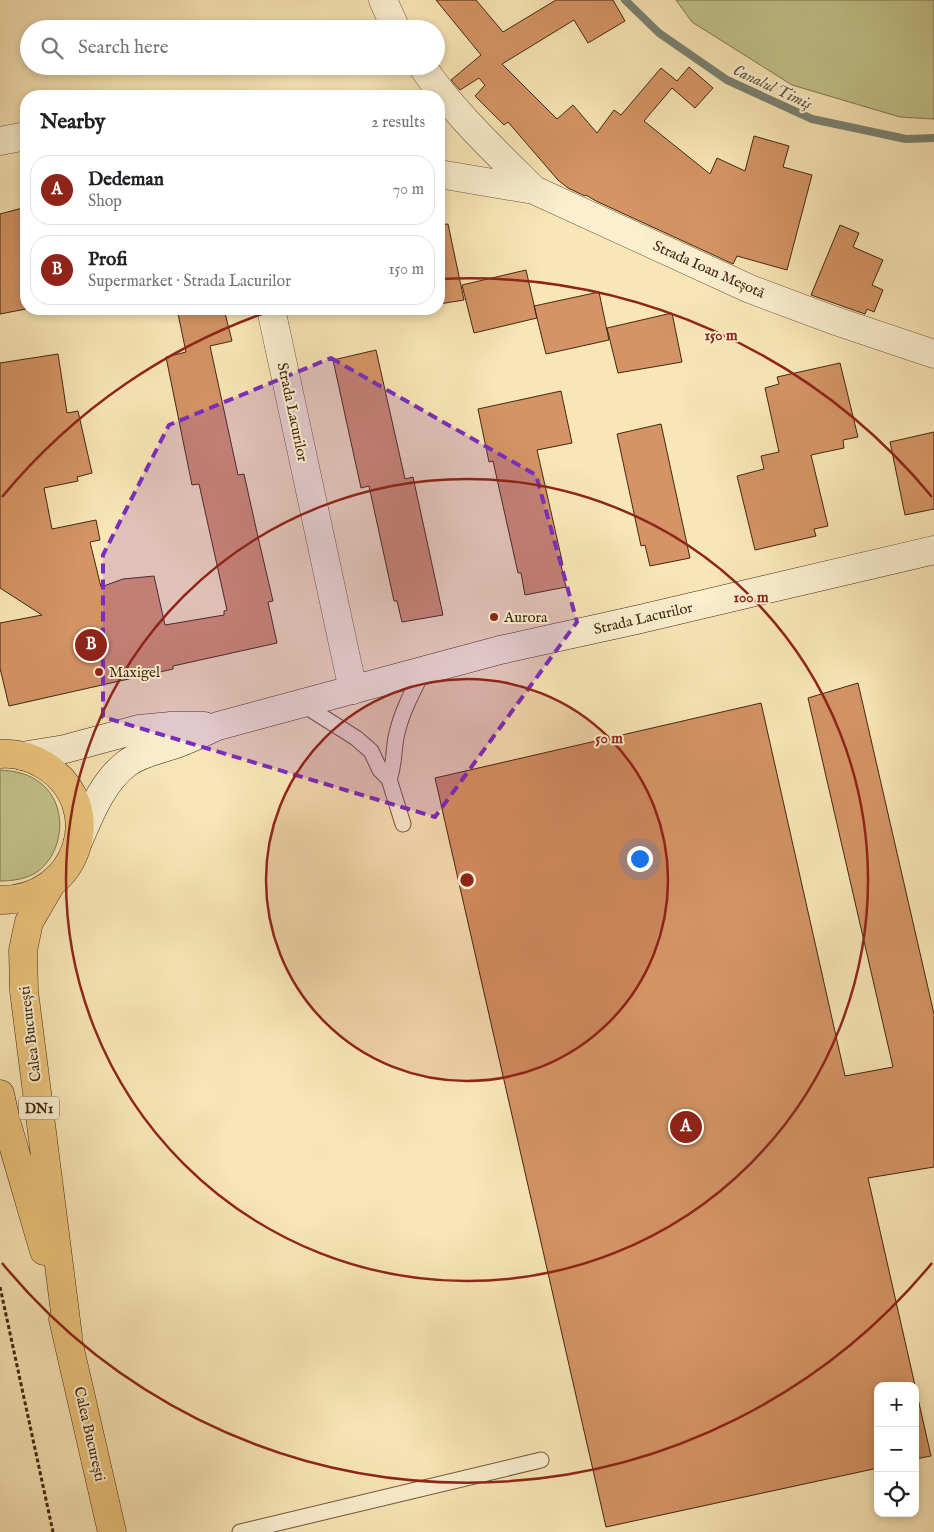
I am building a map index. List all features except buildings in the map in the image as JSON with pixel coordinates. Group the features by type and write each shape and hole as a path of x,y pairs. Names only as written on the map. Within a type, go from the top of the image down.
{"main road":[{"name":"Calea București","path":"7,754 38,761 52,770 67,788 77,810 80,826 78,842 68,866 50,886 29,922 23,950 24,991 68,1336"},
{"name":"Calea București","path":"0,900 14,900 33,895 50,886"},
{"name":"Calea București","path":"0,1094 3,1121 68,1336 112,1532"}],"street":[{"path":"383,0 392,20"},
{"name":"Strada Ioan Meșotă","path":"428,75 440,90"},
{"name":"Strada Ioan Meșotă","path":"445,96 480,136 534,190"},
{"path":"0,141 20,137"},
{"name":"Strada Ioan Meșotă","path":"445,175 534,190 750,289 934,354"},
{"name":"Strada Lacurilor","path":"272,315 352,690"},
{"name":"Strada Lacurilor","path":"78,842 92,808 114,777 126,764 143,754 177,743 218,726 500,650 934,550"},
{"name":"Strada Lacurilor","path":"7,754 65,749 138,729 171,726 218,726"}],"lane":[{"path":"389,779 393,768 393,748 399,723 423,671"},
{"path":"302,704 364,743 377,760 380,770 389,779 403,824"},
{"path":"240,1532 541,1460"}],"path":[{"path":"0,1286 53,1532"}],"highlighted area":[{"path":"331,358 536,475 577,622 435,817 103,717 103,555 169,425"}],"green space":[{"path":"676,0 934,0 934,119 900,117 792,85 692,22"},
{"path":"0,770 25,774 45,787 53,798 58,810 60,824 54,851 47,862 37,872 19,879 5,881 0,881"}],"waterway":[{"name":"Canalul Timiș","path":"625,0 659,33 727,80 812,119 906,139 934,138"}],"place":[{"name":"Aurora","path":"494,617"},
{"name":"Profi","path":"91,645"},
{"name":"Maxigel","path":"99,672"},
{"name":"Dedeman","path":"686,1127"}]}
